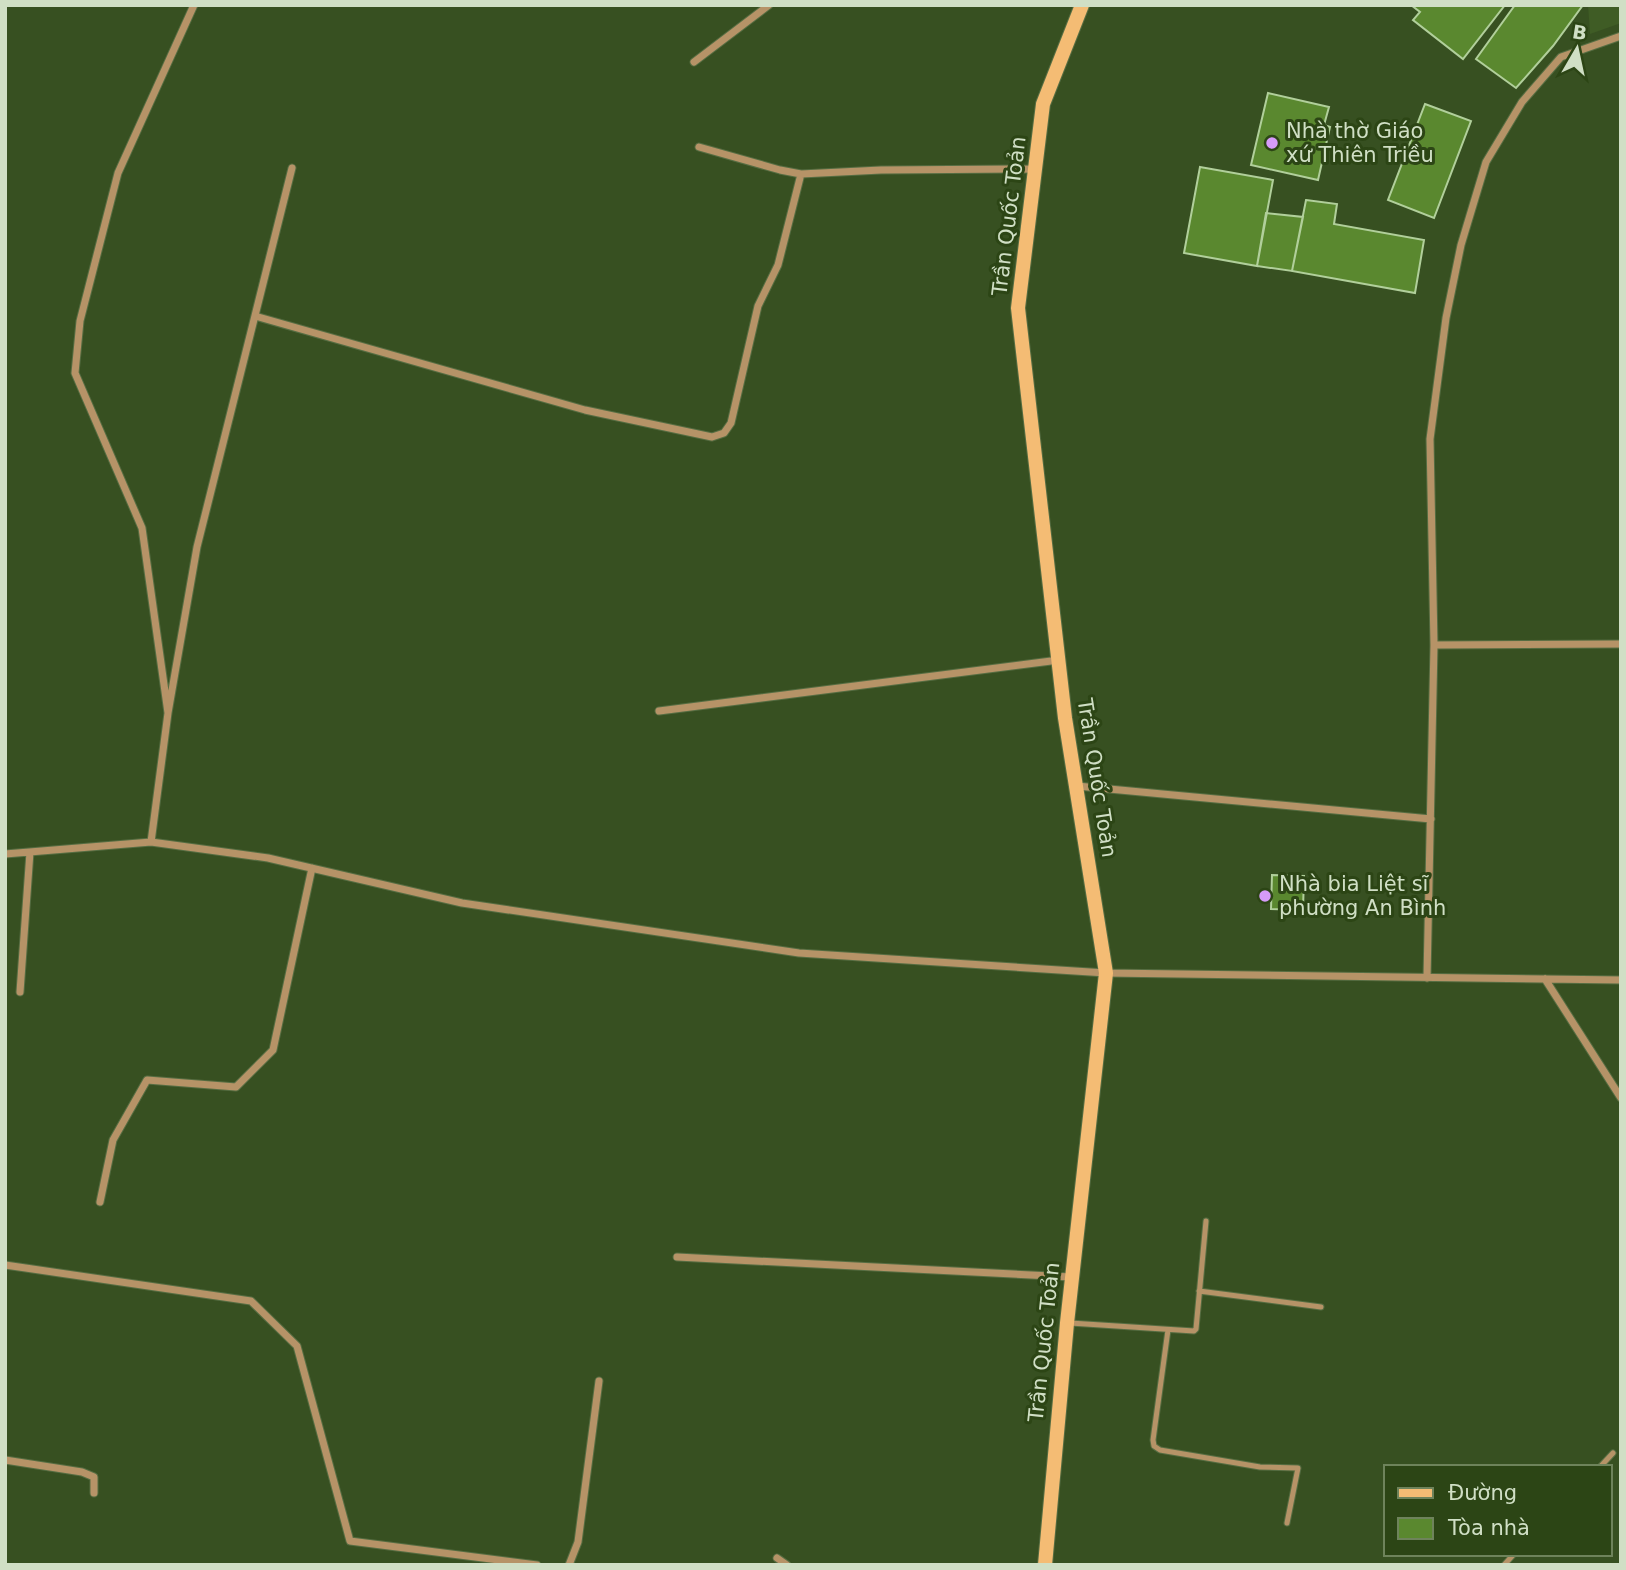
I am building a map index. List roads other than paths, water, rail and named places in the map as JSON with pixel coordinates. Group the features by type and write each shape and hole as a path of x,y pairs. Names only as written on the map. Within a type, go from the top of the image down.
{"main road":[{"name":"Trần Quốc Toản","path":"1045,1565 1067,1323 1107,973 1065,718 1018,308 1043,104 1082,5"}],"street":[{"path":"168,713 142,528 75,373 80,321 118,173 194,5"},
{"path":"695,62 769,5"},
{"path":"1427,978 1434,645 1430,439 1446,318 1461,244 1486,162 1521,102 1561,57 1621,36"},
{"path":"699,147 801,174 881,170 1035,169"},
{"path":"152,842 168,713 197,547 292,168"},
{"path":"255,316 584,410 712,437 724,433 731,423 758,306 778,265 801,174"},
{"path":"1434,645 1621,644"},
{"path":"659,711 1059,660"},
{"path":"1077,786 1430,819"},
{"path":"5,854 152,842 268,858 462,903 799,953 1107,973 1621,980"},
{"path":"20,992 30,852"},
{"path":"100,1202 113,1140 146,1080 236,1087 273,1050 312,868"},
{"path":"1545,979 1621,1098"},
{"path":"677,1257 1072,1277"},
{"path":"5,1265 251,1301 298,1346 350,1541 531,1564"},
{"path":"569,1565 578,1542 599,1381"},
{"path":"5,1460 82,1472 94,1477 94,1493"},
{"path":"777,1558 787,1565"}],"lane":[{"path":"1067,1323 1194,1331 1206,1221"},
{"path":"1199,1291 1321,1307"},
{"path":"1168,1330 1154,1446 1160,1450 1260,1466 1298,1468 1287,1523"},
{"path":"1602,1465 1613,1453"}],"place":[{"name":"Nhà thờ Giáo xứ Thiên Triều","path":"1272,143"},
{"name":"Nhà bia Liệt sĩ phường An Bình","path":"1265,896"}]}
